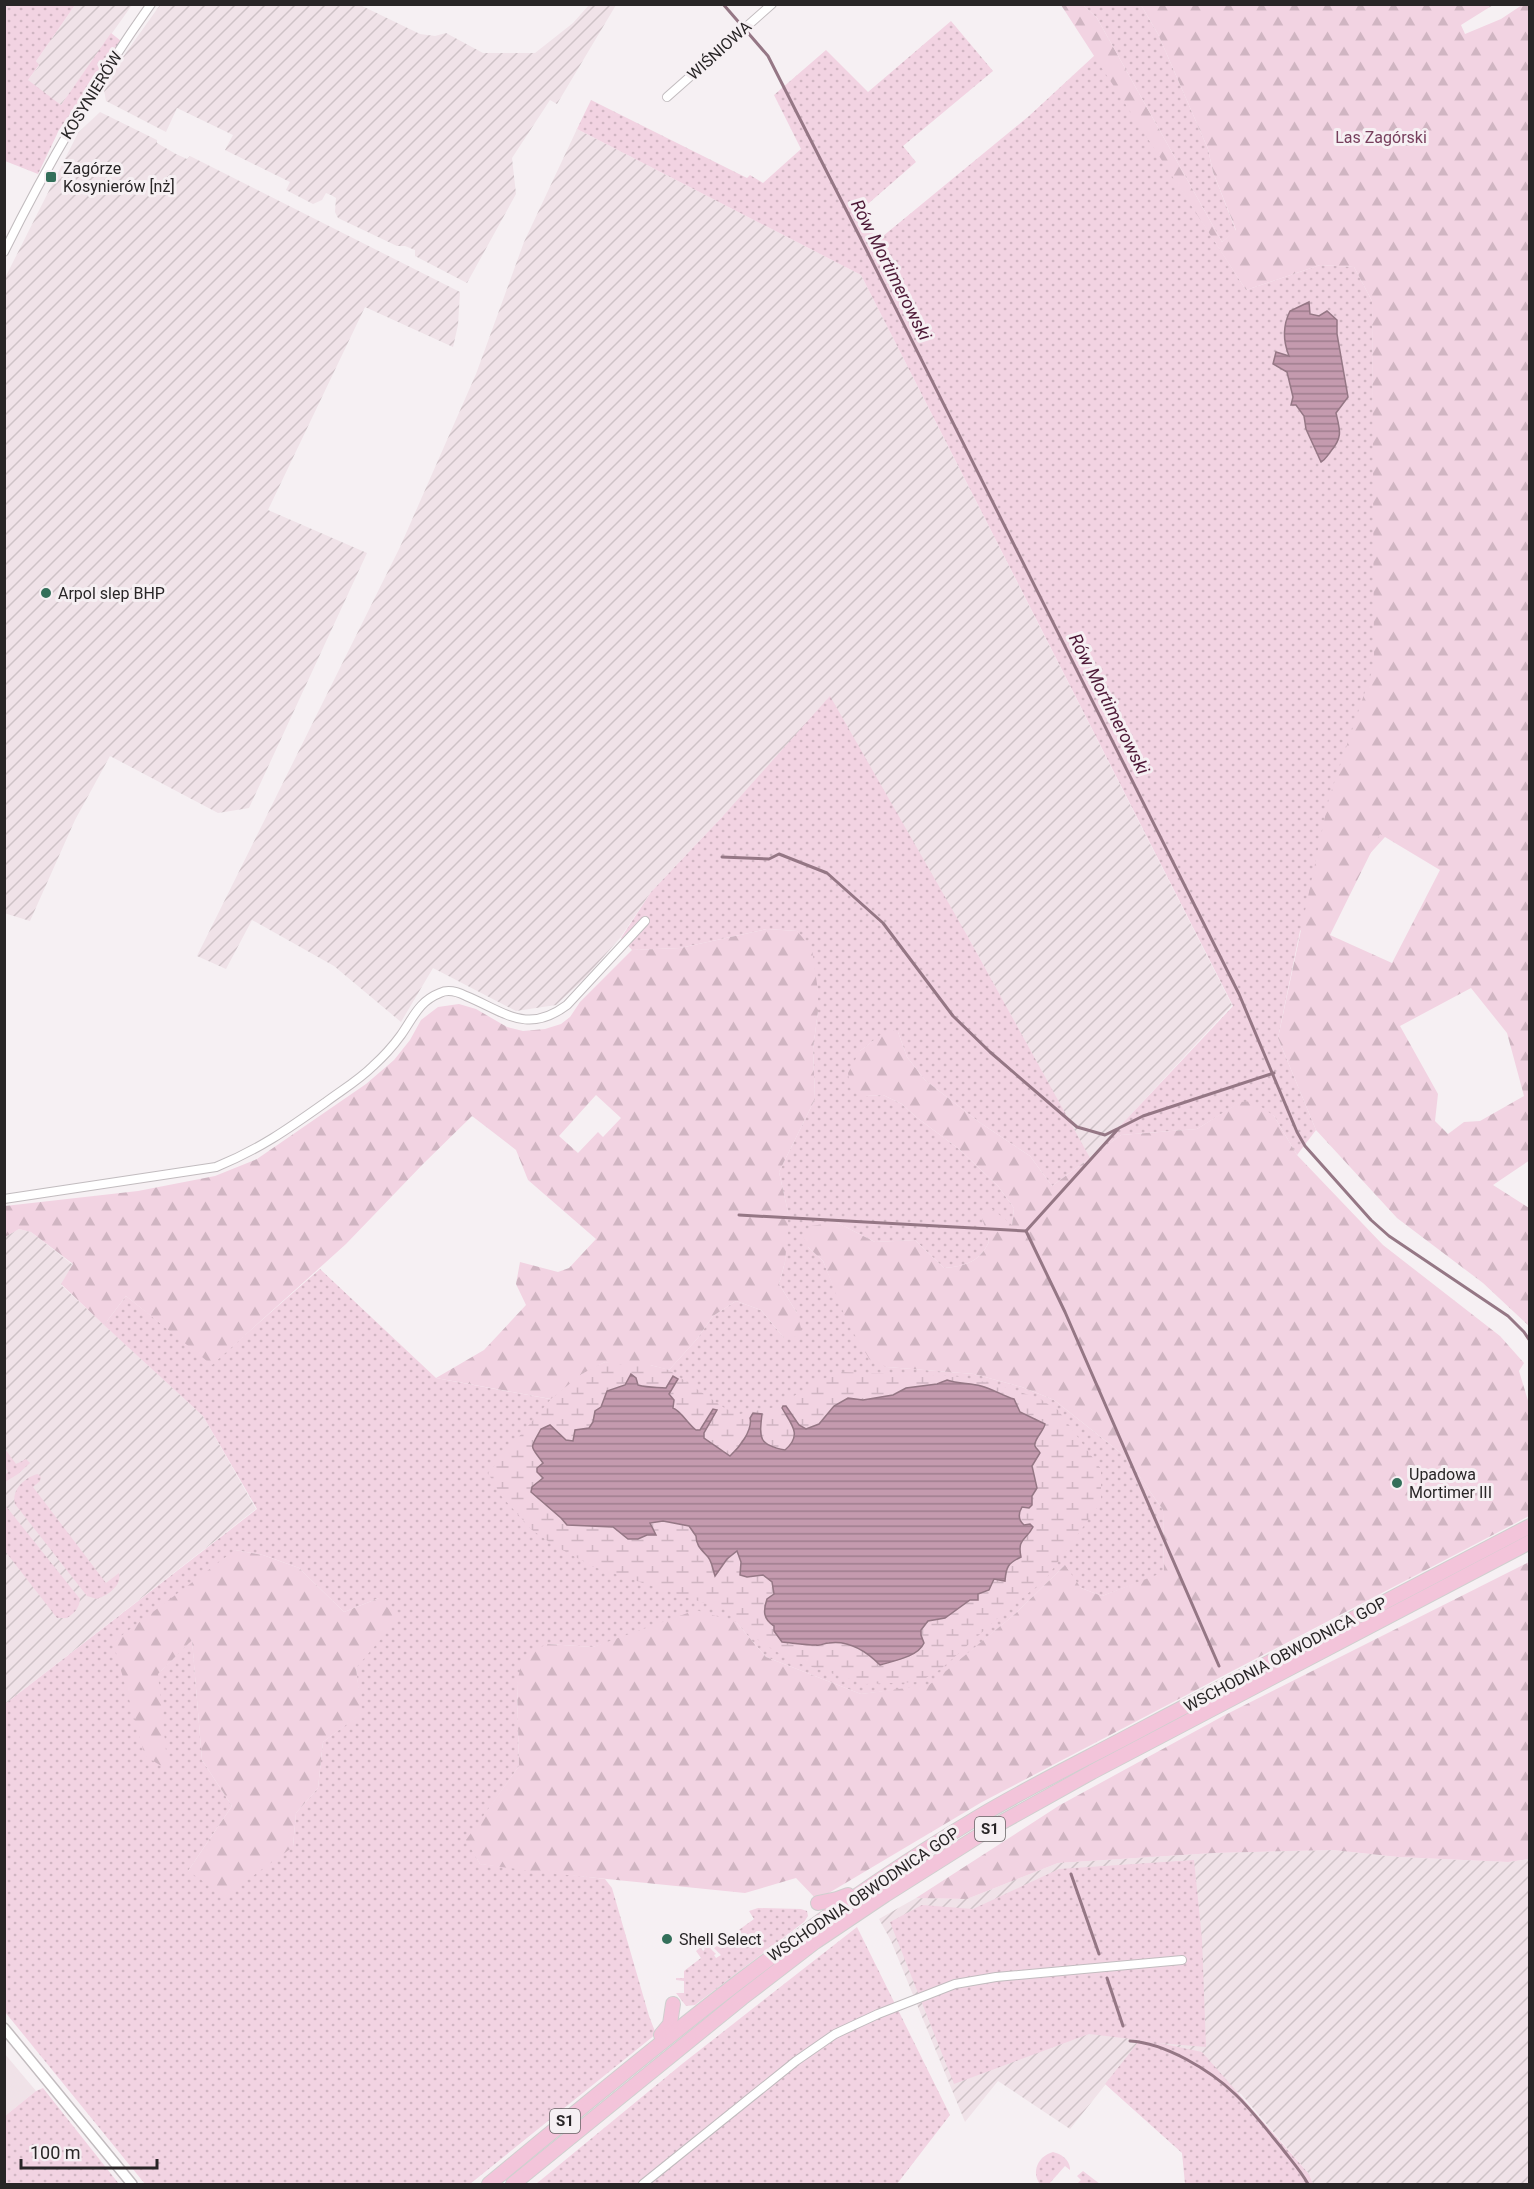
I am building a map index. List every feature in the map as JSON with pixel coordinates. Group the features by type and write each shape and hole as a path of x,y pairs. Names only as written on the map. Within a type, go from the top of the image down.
{"highway":[{"name":"WSCHODNIA OBWODNICA GOP","path":"513,2184 742,1998 815,1942 885,1895 988,1830 1511,1544 1530,1526"},
{"name":"WSCHODNIA OBWODNICA GOP","path":"489,2184 642,2057 801,1933 976,1818 1511,1544 1530,1542"},
{"path":"818,1903 837,1899 874,1883"},
{"path":"642,2057 670,2024 673,2004"}],"street":[{"name":"KOSYNIERÓW","path":"4,252 70,126 120,47 151,4"},
{"name":"WIŚNIOWA","path":"667,97 772,4"},
{"path":"4,1199 207,1168 246,1155 270,1141 358,1079 400,1037 427,998 443,991 458,992 513,1018 528,1020 553,1016 567,1005 645,921"},
{"path":"643,2184 805,2054 836,2034 878,2014 955,1984 1094,1967 1182,1960"},
{"path":"4,2028 132,2184"}],"shaded area":[{"path":"75,5 132,5 61,105 27,81 39,66 36,61"},
{"path":"160,5 360,5 420,34 435,36 446,33 483,53 535,53 573,23 589,5 616,5 557,104 550,100 512,158 516,194 467,283 415,256 415,250 397,246 338,218 335,212 336,198 331,195 326,193 322,200 313,204 286,190 290,182 225,150 233,135 177,108 166,132 106,101 103,85"},
{"path":"100,112 157,140 157,143 176,154 187,159 190,156 460,292 458,325 453,347 365,307 268,510 367,553 249,808 218,813 110,756 75,820 30,921 4,913 5,278 78,133"},
{"path":"577,129 861,275 1232,1005 1090,1159 968,937 723,816 651,892 620,938 584,979 556,1005 516,1011 433,968 401,1022 334,966 252,920 226,969 197,956 400,547 476,374 524,242"},
{"path":"1309,302 1310,314 1319,316 1327,311 1337,320 1337,334 1348,397 1336,413 1339,429 1337,442 1321,462 1306,429 1304,416 1296,405 1291,405 1293,397 1287,372 1273,364 1276,352 1289,356 1285,333 1290,311"},
{"path":"19,1229 31,1232 73,1265 61,1285 203,1416 256,1509 5,1704 4,1237"},
{"path":"631,1374 636,1378 638,1385 649,1387 666,1388 673,1376 678,1379 669,1394 674,1400 673,1408 696,1430 700,1430 713,1409 717,1410 704,1433 704,1438 730,1456 747,1433 753,1413 762,1414 761,1435 763,1440 770,1446 785,1450 793,1439 794,1429 783,1406 786,1406 799,1425 806,1429 819,1424 834,1406 848,1398 863,1400 893,1395 906,1388 937,1384 947,1380 981,1386 1014,1399 1020,1412 1045,1424 1035,1444 1040,1453 1032,1466 1037,1488 1032,1496 1032,1505 1029,1508 1022,1507 1019,1514 1024,1525 1030,1524 1033,1527 1021,1543 1021,1557 1008,1566 1005,1581 994,1579 989,1590 978,1594 978,1600 970,1600 945,1618 928,1621 921,1630 924,1643 921,1648 905,1658 880,1665 863,1652 844,1643 818,1645 782,1642 765,1614 767,1599 774,1594 772,1582 763,1575 747,1577 740,1575 741,1562 737,1551 727,1559 715,1576 709,1559 698,1545 696,1536 689,1526 663,1521 650,1523 656,1535 628,1539 613,1527 567,1525 531,1492 532,1487 543,1478 537,1472 537,1468 543,1463 533,1450 534,1441 541,1429 550,1425 566,1440 573,1441 575,1430 589,1428 595,1411 601,1407 607,1391 625,1385"},
{"path":"1333,1850 1398,1857 1508,1862 1529,1859 1529,2184 1313,2184 1309,2174 1241,2094 1142,2039 1070,2129 998,2081 965,2122 891,1941 879,1919 916,1898 967,1899 1058,1863 1214,1853"},
{"path":"4,2053 36,2091 5,2116 4,2116"}],"green space":[{"path":"5,4 75,5 36,61 39,65 28,80 61,105 111,33 121,41 59,130 38,174 5,161"},
{"name":"Las Zagórski","path":"1061,5 1083,5 1097,18 1222,242 1236,230 1213,172 1208,149 1158,34 1141,5 1493,5 1461,25 1465,34 1501,19 1522,5 1529,5 1530,1160 1493,1185 1529,1208 1529,1326 1483,1283 1397,1218 1316,1130 1278,1038 1329,798 1374,665 1372,301 1354,267 1320,265 1246,290","holes":["1380,834 1440,870 1392,963 1330,935","1471,988 1507,1033 1524,1096 1480,1121 1464,1122 1448,1134 1435,1121 1438,1094 1400,1026"]},
{"path":"1083,5 1141,5 1158,34 1208,149 1213,172 1236,231 1222,242 1097,18"},
{"path":"951,21 993,71 903,146 916,162 861,210 877,241 1029,116 1095,55 1246,290 1320,265 1354,267 1372,301 1375,632 1441,775 1300,931 1278,1038 1316,1130 1297,1155 1274,1116 1241,1102 1197,1129 1121,1135 1090,1158 1233,1006 861,275 577,129 591,100 747,178 750,175 763,183 801,149 774,95 826,50 868,92"},
{"path":"830,696 968,937 1090,1158 1052,1186 1030,1156 979,1122 925,1080 907,1057 898,1032 873,1041 860,1051 865,1096 883,1095 902,1104 959,1149 998,1186 1014,1208 1012,1225 982,1213 989,1242 985,1249 971,1262 944,1268 915,1240 875,1242 836,1222 808,1247 823,1261 833,1285 887,1367 974,1374 1022,1387 1054,1400 1126,1457 1163,1510 1164,1573 1102,1596 1081,1588 1064,1566 1015,1614 929,1686 861,1694 766,1657 736,1622 626,1637 593,1647 547,1644 517,1683 519,1766 467,1840 480,1864 605,1879 612,1888 656,2034 470,2184 145,2184 5,2012 5,1704 257,1509 203,1416 104,1325 126,1296 212,1364 320,1269 436,1378 550,1399 583,1373 605,1363 627,1362 669,1370 697,1339 713,1316 736,1301 761,1310 784,1338 797,1313 779,1284 785,1262 788,1212 779,1172 815,1099 813,1049 818,1011 818,991 797,931 767,929 680,948 632,950 621,938 651,892 723,816","holes":["235,1550 263,1555 299,1568 344,1612 379,1598 356,1668 361,1713 323,1742 318,1788 296,1813 293,1847 188,1871 232,1806 202,1760 192,1639 158,1674"]},
{"path":"767,929 797,931 812,949 818,991 813,1049 815,1099 779,1172 788,1212 788,1230 785,1262 779,1284 797,1313 803,1336 784,1338 761,1310 736,1301 713,1316 697,1339 669,1370 650,1365 622,1365 605,1362 582,1374 551,1399 436,1378 484,1350 526,1305 516,1284 520,1262 558,1272 569,1268 596,1239 528,1180 516,1150 472,1116 346,1244 212,1365 126,1296 104,1325 61,1284 73,1264 31,1232 19,1229 5,1237 5,1206 138,1191 215,1176 257,1159 366,1084 394,1060 410,1040 421,1020 438,1007 459,1004 476,1009 507,1027 523,1031 545,1029 561,1024 570,1017 580,1002 632,950 680,948","holes":["596,1095 621,1118 603,1137 598,1132 578,1153 559,1136"]},
{"path":"888,1029 898,1032 907,1057 925,1080 979,1122 1030,1156 1052,1186 1121,1135 1197,1129 1240,1102 1253,1101 1274,1116 1297,1155 1383,1245 1500,1336 1524,1363 1519,1371 1529,1404 1529,1516 982,1802 817,1900 796,1878 745,1893 480,1864 466,1840 519,1766 517,1683 523,1656 547,1644 593,1647 696,1610 736,1622 766,1657 861,1694 929,1685 1015,1614 1065,1565 1081,1588 1102,1596 1164,1572 1163,1510 1126,1457 1054,1400 1022,1387 974,1374 887,1367 870,1360 848,1324 823,1261 808,1247 803,1236 811,1226 836,1222 875,1242 915,1240 944,1268 971,1262 985,1249 989,1242 981,1214 991,1208 1012,1225 1014,1208 998,1186 959,1149 902,1104 883,1095 865,1096 850,1088 848,1073 860,1051"},
{"path":"605,1362 622,1365 650,1365 669,1370 726,1409 740,1414 776,1407 818,1381 841,1372 954,1376 995,1384 1038,1398 1058,1410 1101,1469 1101,1502 1045,1580 1008,1609 941,1669 919,1682 866,1684 792,1661 759,1641 732,1612 594,1567 555,1546 532,1530 502,1497 488,1473 551,1399 582,1374","holes":["636,1378 638,1385 666,1388 678,1379 669,1395 673,1408 696,1430 700,1430 712,1409 716,1410 704,1433 704,1438 730,1456 762,1414 761,1435 763,1440 770,1446 785,1450 792,1444 795,1434 783,1406 786,1406 799,1425 806,1429 819,1424 834,1406 848,1398 863,1400 893,1395 906,1388 937,1384 947,1380 981,1386 1014,1399 1020,1412 1041,1421 1033,1469 1037,1488 1032,1496 1033,1501 1019,1515 1024,1525 1019,1548 1000,1581 994,1579 991,1588 978,1594 979,1598 970,1601 946,1617 923,1626 920,1632 924,1643 916,1652 904,1658 880,1665 863,1652 844,1643 817,1645 782,1642 764,1606 767,1599 774,1595 772,1581 763,1575 756,1576 742,1570 737,1550 727,1559 709,1559 689,1526 663,1521 650,1523 655,1535 647,1535 638,1539 628,1539 613,1527 567,1525 531,1492 532,1487 543,1478 539,1466 544,1463 537,1456 550,1426 566,1440 573,1441 579,1428 589,1428 607,1391 625,1385"]},
{"path":"5,1449 16,1464 26,1459 30,1463 5,1482 5,1475 8,1472 5,1467"},
{"path":"38,1474 41,1477 40,1481 33,1487 106,1583 119,1573 116,1586 106,1595 97,1599 87,1596 15,1504 15,1494 20,1485 28,1478"},
{"path":"5,1505 80,1599 76,1610 67,1618 57,1618 5,1551"},
{"path":"235,1550 263,1555 299,1568 344,1612 379,1598 398,1619 356,1668 362,1713 323,1742 318,1788 296,1813 293,1847 225,1896 188,1871 232,1806 202,1760 192,1640 158,1674 168,1770 145,1756 113,1642"},
{"path":"1529,1562 1529,1859 1508,1862 1398,1857 1333,1850 1214,1853 1058,1863 967,1899 916,1898 1060,1805 1225,1715"},
{"path":"1194,1860 1202,1939 1206,2047 1159,2043 1202,2052 1309,2174 1313,2184 1185,2184 1182,2153 1105,2084 1140,2040 1089,2034 954,2084 890,1922 922,1905 973,1909 1059,1869"},
{"path":"758,1908 801,1909 807,1911 808,1916 804,1922 695,2005 686,2006 676,1993 684,1993 684,1981 676,1980 676,1978 684,1978 684,1971 701,1958 696,1951 701,1947 703,1951 705,1949 702,1946 706,1944 716,1954 714,1955 716,1958 721,1955 714,1948 754,1919 749,1911"},
{"path":"857,1927 950,2115 897,2184 862,2184 860,2182 858,2184 536,2184 682,2064"},
{"path":"43,2088 119,2184 5,2184 5,2116"},
{"path":"1053,2152 1066,2160 1070,2170 1065,2166 1049,2184 1040,2184 1036,2174 1038,2165 1043,2157"},
{"path":"1083,2171 1100,2184 1077,2184 1081,2180 1077,2176"}],"waterway":[{"name":"Rów Mortimerowski","path":"723,4 768,56 1239,994 1305,1146 1371,1220 1389,1236 1508,1316 1530,1341"},
{"path":"722,857 769,859 779,854 827,873 883,923 953,1016 990,1052 1077,1127 1105,1135 1117,1129"},
{"path":"739,1215 1026,1231 1119,1128 1143,1116 1274,1073"},
{"path":"1026,1231 1065,1312 1219,1666"},
{"path":"1071,1874 1099,1954"},
{"path":"1107,1978 1123,2026"},
{"path":"1130,2041 1172,2052 1200,2067 1225,2085 1259,2120 1308,2184"}],"place":[{"name":"Zagórze Kosynierów [nż]","path":"51,177"},
{"name":"Arpol slep BHP","path":"46,593"},
{"name":"Upadowa Mortimer III","path":"1397,1483"},
{"name":"Shell Select","path":"667,1939"}]}
